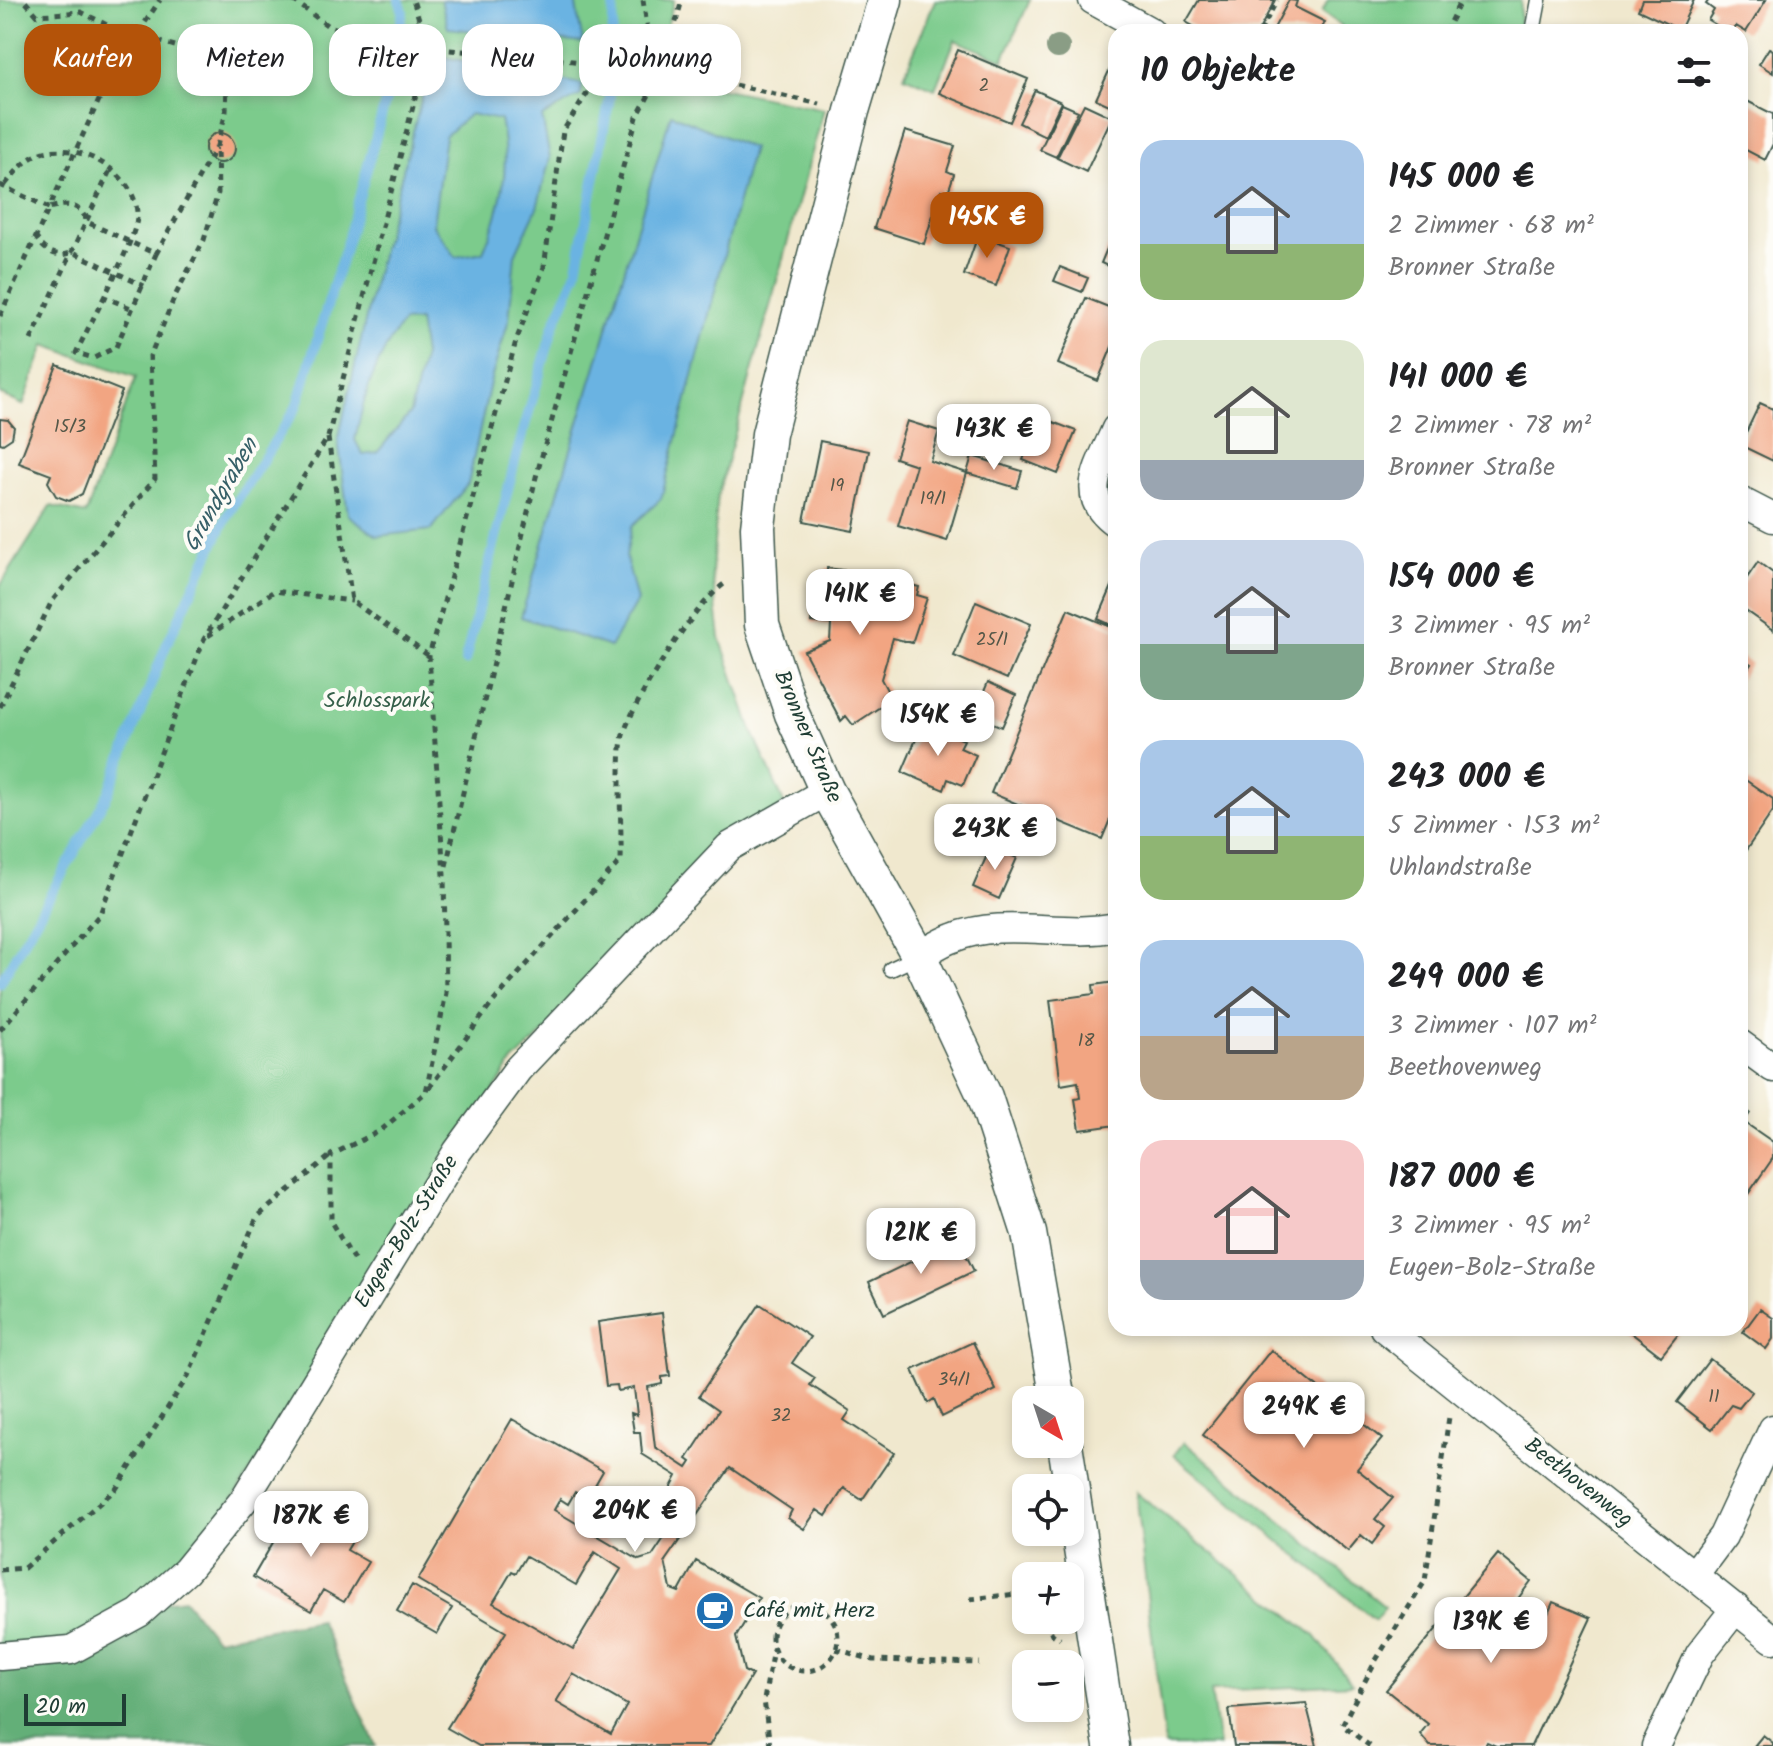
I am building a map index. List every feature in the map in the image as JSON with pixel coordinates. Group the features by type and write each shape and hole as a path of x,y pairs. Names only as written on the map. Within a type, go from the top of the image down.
{"street":[{"name":"Bronner Straße","path":"885,0 852,111 769,434 761,489 759,565 762,625 792,714 905,962 985,1097 1029,1233 1056,1386"},
{"path":"1093,0 1136,24"},
{"path":"1108,451 1093,493 1095,504 1108,516"},
{"path":"1748,505 1773,518"},
{"name":"Eugen-Bolz-Straße","path":"0,1656 71,1650 139,1613 186,1571 243,1501 457,1152 518,1069 729,847 827,791"},
{"path":"905,962 953,937 981,931 1090,932 1108,929"},
{"path":"1748,1050 1773,1068"},
{"name":"Beethovenweg","path":"1394,1336 1773,1639"},
{"path":"1694,1575 1723,1536 1773,1429"},
{"path":"1067,1458 1111,1746"},
{"path":"1656,1746 1700,1654 1736,1608"}],"lane":[{"path":"1534,24 1539,0"}],"path":[{"path":"24,0 37,15 81,12 109,24"},
{"path":"145,24 160,0"},
{"path":"293,0 329,26"},
{"path":"413,0 420,24"},
{"path":"643,0 647,24"},
{"path":"675,24 682,0"},
{"path":"1264,24 1277,0"},
{"path":"1449,24 1461,0"},
{"path":"156,254 129,243 87,222 83,212 73,205 49,208 2,186 35,155 56,150 76,153 111,168 131,186 137,202 137,221 129,243 76,353 94,358 116,347 156,254 217,146 226,112 227,84 204,54 161,42"},
{"path":"446,50 579,62"},
{"path":"741,86 852,111"},
{"path":"0,316 101,96"},
{"path":"0,1030 100,914 204,639 328,437 416,96"},
{"path":"426,1092 446,993 444,875 429,656 516,341 544,267 563,131 585,96"},
{"path":"444,875 536,477 637,117 648,96"},
{"path":"0,707 52,601 155,479 150,356 175,296 204,240 218,193 217,146"},
{"path":"31,340 111,168"},
{"path":"35,236 42,248 53,254 73,252 144,286"},
{"path":"102,296 133,309"},
{"path":"328,437 352,601"},
{"path":"0,1570 24,1568 116,1489 188,1376 257,1217 331,1155 380,1131 426,1092 493,1002 621,860 623,737 672,645 709,594 759,565"},
{"path":"204,639 274,591 352,601 429,656"},
{"path":"331,1155 331,1222 372,1289"},
{"path":"1370,1746 1342,1725 1376,1660 1425,1581 1454,1385"},
{"path":"970,1599 1012,1594"},
{"path":"770,1746 764,1700 773,1648 773,1627 778,1618 795,1606 806,1605 825,1612 836,1629 836,1649 821,1667 798,1670 779,1658 773,1648"},
{"path":"836,1649 873,1660 979,1663"}],"green space":[{"name":"Schlosspark","path":"0,0 674,0 668,24 579,24 579,96 741,96 741,92 824,109 717,499 712,573 720,638 753,733 784,803 511,1064 236,1494 180,1566 133,1606 66,1640 0,1644 0,586 51,506 86,514 136,377 45,345 23,405 0,394"},
{"path":"935,0 1030,0 1003,60 955,40 935,89 904,76"},
{"path":"1328,0 1521,0 1520,24 1339,24 1322,12"},
{"path":"1184,1442 1385,1607 1375,1620 1174,1455"},
{"path":"1135,1492 1315,1636 1352,1684 1211,1691 1219,1746 1165,1746"},
{"path":"184,1599 216,1639 320,1620 376,1746 0,1746 0,1644 66,1640 133,1606"}],"water":[{"path":"441,0 575,0 579,43 563,41 563,24 462,24 462,30 448,28"},
{"path":"446,58 462,61 462,96 563,96 563,80 579,83 579,96 542,117 550,158 537,208 515,255 509,319 490,383 468,484 431,530 377,536 348,515 338,440 375,278 422,96 446,96","holes":["470,114 500,120 505,154 503,187 495,219 483,252 456,257 433,225 445,136","419,321 424,355 410,413 377,453 363,455 355,440 367,393 385,349 403,322"]},
{"path":"671,114 752,148 661,499 632,526 626,556 637,601 610,647 521,617"}],"building":[{"path":"1199,0 1275,0 1262,24 1186,22"},
{"path":"1289,0 1297,1 1295,7 1325,22 1324,24 1276,24"},
{"path":"1642,0 1694,0 1683,24 1667,24 1638,10"},
{"path":"1709,0 1766,0 1748,29 1748,24 1715,24 1708,20 1714,10 1706,4"},
{"path":"1769,48 1773,50 1773,73 1759,64"},
{"path":"958,50 1028,79 1010,122 939,93"},
{"path":"1108,73 1108,104 1096,99"},
{"path":"1035,90 1061,102 1045,136 1019,123"},
{"path":"1748,102 1773,114 1773,144 1765,160 1748,151"},
{"path":"1062,104 1078,111 1056,157 1040,150"},
{"path":"1084,104 1108,115 1108,125 1086,172 1057,158"},
{"path":"905,131 955,146 947,171 954,174 948,192 941,190 924,244 874,228"},
{"path":"220,133 231,137 235,148 231,159 220,163 209,159 205,148 209,137"},
{"path":"978,235 1010,246 996,286 964,275"},
{"path":"1108,246 1108,266 1101,263"},
{"path":"1060,267 1088,278 1082,292 1054,281"},
{"path":"1086,298 1108,307 1108,357 1098,381 1058,364"},
{"path":"57,365 122,391 82,494 69,501 56,496 48,482 51,475 19,463"},
{"path":"1760,403 1773,409 1773,461 1748,449 1748,428"},
{"path":"1040,417 1076,431 1058,474 1023,460"},
{"path":"0,419 8,420 14,427 12,438 3,444 0,443"},
{"path":"907,421 939,431 930,461 967,473 947,541 898,526 916,465 895,458"},
{"path":"820,441 869,451 853,531 804,521"},
{"path":"972,456 1022,471 1017,488 967,473"},
{"path":"1758,562 1773,573 1773,630 1748,613 1748,576"},
{"path":"827,568 864,573 863,582 882,585 883,578 919,587 917,595 927,598 912,643 893,638 881,679 888,692 882,696 886,703 853,725 846,716 841,721 804,651 830,641 831,624 811,622 816,575 827,576"},
{"path":"1108,596 1108,623 1098,619"},
{"path":"976,601 1031,624 1007,679 954,656"},
{"path":"1068,609 1108,626 1108,824 1102,839 991,793"},
{"path":"988,682 1016,695 1002,727 974,715"},
{"path":"923,723 964,740 960,748 976,755 963,785 948,779 944,790 902,772"},
{"path":"1748,782 1773,799 1773,811 1748,847"},
{"path":"991,846 1017,858 999,899 973,887"},
{"path":"1108,983 1108,1126 1080,1130 1075,1099 1080,1098 1078,1082 1061,1085 1050,1000 1094,994 1093,985"},
{"path":"1748,1125 1773,1142 1773,1158 1748,1194"},
{"path":"958,1239 974,1271 884,1314 869,1282"},
{"path":"760,1304 810,1337 792,1363 815,1378 810,1385 850,1411 844,1420 894,1453 862,1500 844,1488 826,1516 817,1510 804,1529 788,1518 792,1510 730,1468 665,1561 671,1589 679,1592 696,1561 759,1598 736,1637 744,1671 752,1675 709,1746 479,1746 447,1728 506,1632 418,1580 512,1419 603,1471 587,1499 575,1492 568,1504 560,1499 554,1510 639,1560 652,1556 685,1507 667,1495 677,1476 642,1454 640,1432 634,1432 631,1413 637,1415 634,1388 618,1391 617,1385 606,1386 598,1322 662,1313 670,1376 662,1377 662,1384 648,1387 655,1447 687,1468 691,1462 687,1459 719,1410 699,1396","holes":["595,1552 621,1569 573,1649 493,1603 512,1571 516,1573 526,1556 576,1585","573,1674 627,1705 611,1734 556,1702"]},
{"path":"1760,1309 1773,1318 1773,1339 1766,1349 1748,1336 1748,1325"},
{"path":"1635,1336 1677,1336 1661,1356"},
{"path":"973,1342 996,1390 942,1417 934,1399 928,1403 913,1370"},
{"path":"1271,1350 1382,1439 1357,1469 1393,1498 1375,1519 1385,1527 1372,1544 1361,1535 1348,1551 1203,1435"},
{"path":"1710,1359 1752,1392 1739,1408 1731,1405 1712,1429 1677,1402"},
{"path":"297,1501 356,1535 347,1550 368,1562 344,1602 323,1590 311,1611 253,1577"},
{"path":"1498,1554 1531,1581 1517,1600 1548,1614 1553,1602 1591,1618 1531,1746 1496,1746 1487,1742 1485,1746 1430,1746 1420,1734 1428,1724 1386,1690"},
{"path":"412,1585 452,1608 437,1634 397,1611"},
{"path":"1306,1703 1317,1746 1234,1746 1229,1709"},
{"path":"1763,1735 1773,1743 1773,1746 1754,1746"}],"waterway":[{"name":"Grundgraben","path":"0,983 108,794 166,646 227,516 296,408 346,245 388,92 403,11 399,0"},
{"path":"613,24 614,0"},
{"path":"465,661 517,453 554,325 576,274 610,97"}],"place":[{"name":"Café mit Herz","path":"715,1611"}]}
